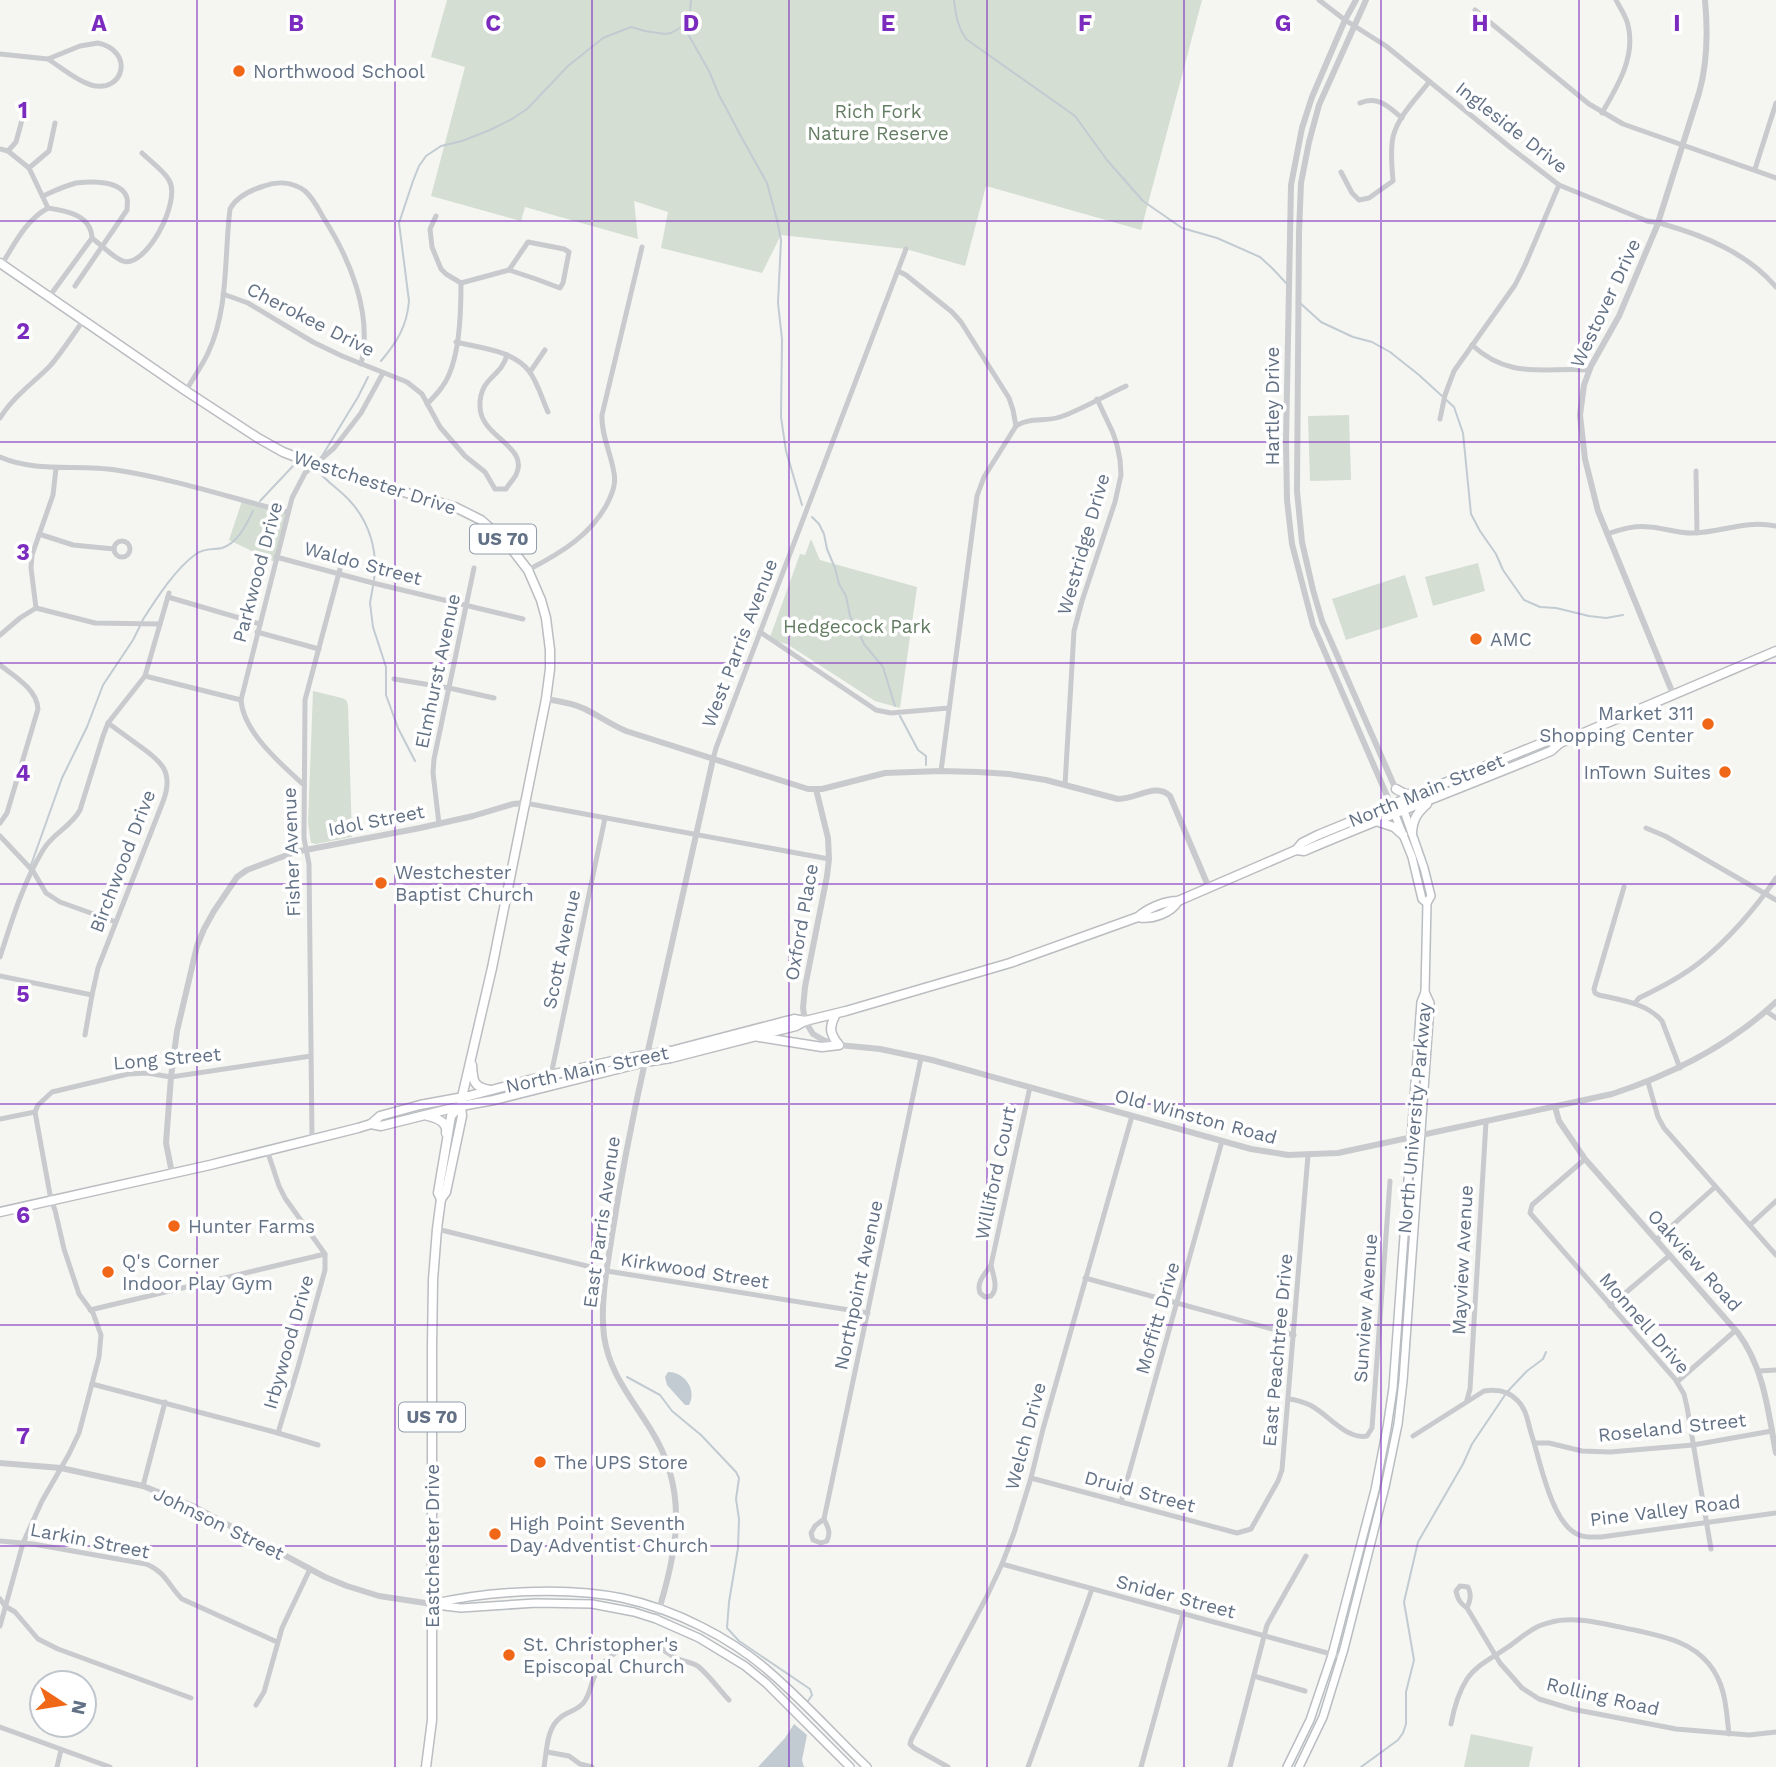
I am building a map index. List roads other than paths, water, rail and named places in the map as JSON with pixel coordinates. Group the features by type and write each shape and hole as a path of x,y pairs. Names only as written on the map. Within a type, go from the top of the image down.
{"main road":[{"name":"Westchester Drive","path":"1,263 258,438 314,465 455,506 481,520 507,543 528,570 541,600 549,634 550,669 492,968 461,1102"},
{"name":"North Main Street","path":"1297,850 1304,851 1317,846 1550,751 1560,743 1776,651"},
{"name":"North Main Street","path":"0,1212 371,1124 381,1126 425,1115 493,1090 551,1075 646,1059 671,1058 796,1026 805,1021 1010,963 1143,918 1297,850 1302,843 1318,835 1391,804 1547,741 1560,743"},
{"path":"1396,789 1415,795"},
{"path":"1407,834 1416,814 1432,800"},
{"path":"1401,801 1422,899 1427,903 1425,992"},
{"path":"1391,804 1407,834"},
{"path":"1376,821 1407,834"},
{"path":"1317,846 1318,835"},
{"name":"North Main Street","path":"1143,918 1144,911 1174,903"},
{"name":"North University Parkway","path":"1299,1767 1323,1717 1342,1657 1398,1424 1430,1003 1425,992"},
{"name":"North University Parkway","path":"1287,1767 1310,1720 1332,1655 1375,1490 1387,1428 1397,1346 1421,1002 1425,992"},
{"path":"752,1037 822,1047 839,1045 830,1030 836,1014"},
{"name":"North Main Street","path":"371,1124 380,1116 427,1103 494,1100 794,1019 805,1021"},
{"path":"474,1044 473,1080 480,1087 493,1090"},
{"name":"Eastchester Drive","path":"441,1199 438,1193 451,1116 461,1102"},
{"name":"Eastchester Drive","path":"426,1767 432,1720 433,1280 441,1199 446,1192 462,1116 461,1102"},
{"path":"425,1115 438,1118 445,1125 445,1148"},
{"name":"Johnson Street","path":"432,1604 490,1594 553,1592 620,1597 659,1608 709,1632 752,1658 772,1674 867,1767"},
{"name":"Johnson Street","path":"432,1604 461,1608 536,1603 593,1604 656,1619 699,1638 745,1666 766,1683 850,1767"}],"street":[{"name":"Ingleside Drive","path":"1319,0 1324,6 1386,46 1559,186 1647,220 1702,237 1732,251 1776,287"},
{"name":"Hartley Drive","path":"1356,0 1312,97 1302,128 1291,185 1287,487 1292,544 1313,625 1391,804"},
{"name":"Hartley Drive","path":"1366,0 1319,105 1309,142 1299,206 1297,491 1302,542 1322,621 1401,801"},
{"path":"1602,113 1624,71 1629,47 1628,26 1616,0"},
{"name":"Westover Drive","path":"1673,694 1607,534 1591,488 1582,435 1581,401 1590,370 1619,316 1659,223 1703,78 1707,39 1705,0"},
{"path":"1475,10 1602,113 1623,124 1776,178"},
{"path":"0,54 48,59 80,46 98,43 112,48 119,55 120,74 114,82 103,86 92,85 74,77 48,59"},
{"path":"1341,172 1352,193 1359,200 1368,198 1394,181 1391,155 1393,138 1402,118 1429,82"},
{"path":"1360,103 1379,101 1402,118"},
{"path":"1755,169 1776,103"},
{"path":"8,151 16,142 26,105"},
{"path":"29,168 49,151 55,123"},
{"path":"0,149 8,151 29,168 48,208"},
{"path":"92,238 122,261 130,262 142,254 162,229 173,196 170,181 142,153"},
{"path":"43,196 66,186 87,182 121,189 128,199 127,209 75,286"},
{"path":"186,391 209,352 219,319 230,209 234,201 251,190 268,184 280,183 299,187 311,197 342,252 364,318 365,341 361,364"},
{"path":"1440,419 1451,378 1515,285 1559,186"},
{"path":"1,263 37,214 48,208 69,211 79,217 87,223 92,238 49,297"},
{"path":"436,216 430,229 432,247 441,269 461,283 509,270 560,288 569,252 528,242 509,270"},
{"path":"528,570 581,537 601,514 614,488 614,473 602,415 642,247"},
{"name":"West Parris Avenue","path":"646,1059 716,748 906,248"},
{"path":"898,271 933,296 961,322 1009,398 1016,426"},
{"path":"427,404 443,386 452,366 460,332 461,283"},
{"name":"Cherokee Drive","path":"223,294 248,303 313,342 407,382 422,394 440,427 455,446 485,472 493,488 497,489 506,489 516,475 517,458 512,449 486,426 480,412 480,404 485,383 500,368 507,355"},
{"path":"0,418 13,401 51,365 83,321"},
{"path":"456,342 507,355 526,368 548,412"},
{"path":"1472,345 1490,359 1511,368 1590,370"},
{"path":"530,372 545,350"},
{"name":"Parkwood Drive","path":"241,700 292,498 305,473 326,456 351,427 383,373"},
{"path":"941,771 977,496 984,477 1016,426 1026,421 1060,418 1126,386"},
{"name":"Westridge Drive","path":"1065,785 1076,621 1121,475 1117,445 1097,399"},
{"path":"0,457 16,464 115,470 144,475 287,512"},
{"path":"36,608 32,555 53,495 56,468"},
{"path":"1696,471 1697,533"},
{"path":"1607,534 1639,526 1687,533 1749,523 1776,526"},
{"path":"39,534 74,545 114,549"},
{"name":"Waldo Street","path":"276,557 523,619"},
{"name":"Elmhurst Avenue","path":"439,824 433,766 474,568"},
{"name":"Fisher Avenue","path":"312,1139 309,864 304,838 305,700 339,572"},
{"path":"0,957 23,890 44,848 71,824 80,810 108,723 145,676 168,595 260,624"},
{"path":"0,635 36,608 95,623 160,625"},
{"path":"257,632 319,649"},
{"path":"760,632 876,710 891,713 949,708"},
{"path":"0,664 33,693 38,709 7,813 0,823"},
{"path":"145,676 241,700 242,708 262,745 304,785"},
{"path":"394,679 494,698"},
{"path":"546,699 584,708 626,731 792,784 816,789 885,773 941,771 1009,774 1046,779 1114,799 1132,798 1159,789 1164,790 1170,796 1209,888"},
{"name":"Birchwood Drive","path":"85,1035 98,968 167,790 167,777 157,758 108,723"},
{"name":"Oxford Place","path":"805,1021 805,987 829,859 828,838 816,789"},
{"name":"Idol Street","path":"173,1173 166,1143 171,1077 177,1031 197,946 214,911 237,877 247,870 306,849 439,824 525,803 829,859"},
{"name":"Scott Avenue","path":"551,1086 551,1075 605,818"},
{"path":"1646,828 1665,836 1776,900"},
{"path":"0,836 33,871 46,893 60,902 116,922"},
{"path":"1635,1003 1639,998 1698,964 1719,946 1776,878"},
{"path":"1625,887 1595,993 1635,1003 1657,1016 1662,1021 1680,1068"},
{"path":"0,976 92,995"},
{"name":"Old Winston Road","path":"805,1021 819,1039 839,1045 880,1049 921,1058 1268,1153 1308,1155 1338,1153 1612,1094 1648,1082 1704,1055 1730,1039 1776,1002"},
{"path":"1766,1011 1776,1018"},
{"name":"Long Street","path":"35,1112 49,1094 128,1074 147,1073 171,1077 311,1056"},
{"name":"Northpoint Avenue","path":"824,1519 811,1533 813,1540 818,1543 827,1541 829,1535 824,1519 921,1058"},
{"name":"East Parris Avenue","path":"646,1059 623,1169 602,1319 604,1339 615,1375 660,1446 675,1492 676,1542 656,1619"},
{"path":"1648,1082 1664,1128 1776,1255"},
{"name":"Williford Court","path":"991,1265 995,1290 991,1296 985,1297 980,1293 979,1285 991,1265 1030,1087"},
{"name":"Oakview Road","path":"1555,1107 1559,1121 1585,1159 1748,1346 1759,1371 1776,1453"},
{"path":"0,1119 35,1112 51,1200 64,1249 79,1294 93,1313 101,1335 99,1357 79,1433 42,1501 23,1543 0,1626"},
{"name":"Welch Drive","path":"948,1767 914,1748 910,1744 911,1740 1002,1564 1031,1478 1132,1116"},
{"name":"Mayview Avenue","path":"1467,1400 1470,1389 1486,1122"},
{"name":"Moffitt Drive","path":"1121,1502 1222,1141"},
{"name":"Irbywood Drive","path":"267,1150 285,1198 325,1254 325,1270 278,1433"},
{"name":"East Peachtree Drive","path":"1241,1533 1251,1529 1282,1470 1308,1155"},
{"name":"Monnell Drive","path":"1585,1159 1532,1205 1530,1213 1677,1382 1684,1394 1711,1549"},
{"name":"Sunview Avenue","path":"1289,1399 1311,1406 1360,1437 1367,1436 1372,1428 1390,1181"},
{"path":"1656,1240 1715,1187"},
{"path":"1750,1225 1776,1201"},
{"name":"Kirkwood Street","path":"437,1229 607,1271 868,1313"},
{"path":"90,1310 325,1254"},
{"path":"1610,1306 1670,1255"},
{"path":"1086,1278 1294,1335"},
{"path":"1677,1382 1735,1330"},
{"path":"1759,1371 1776,1370"},
{"path":"92,1384 318,1445"},
{"name":"Pine Valley Road","path":"1413,1436 1484,1391 1503,1391 1512,1395 1523,1408 1547,1485 1562,1520 1578,1535 1601,1538 1776,1513"},
{"path":"143,1486 165,1402"},
{"name":"Roseland Street","path":"1535,1443 1549,1443 1582,1451 1610,1452 1693,1444 1772,1431"},
{"name":"Johnson Street","path":"0,1463 61,1468 143,1486 193,1506 325,1577 365,1592 432,1604"},
{"name":"Druid Street","path":"1031,1478 1241,1533"},
{"name":"Larkin Street","path":"0,1541 146,1564 157,1569 182,1599 277,1642"},
{"path":"1230,1767 1263,1636 1306,1556"},
{"name":"Snider Street","path":"1002,1564 1342,1657"},
{"path":"256,1705 264,1692 277,1642 310,1569"},
{"path":"1028,1767 1092,1589"},
{"path":"0,1599 38,1639 58,1649 191,1698"},
{"name":"Rolling Road","path":"1467,1608 1496,1656 1522,1688 1539,1699 1555,1705 1676,1729 1749,1735 1776,1732"},
{"path":"1141,1767 1183,1614"},
{"path":"1451,1724 1459,1694 1466,1680 1478,1667 1537,1627 1569,1619 1667,1637 1702,1655 1712,1666 1725,1695 1729,1734"},
{"path":"544,1767 554,1724 583,1704 601,1665 621,1648 634,1643 652,1644 699,1667 729,1700"},
{"path":"1254,1676 1306,1691"},
{"path":"0,1727 110,1767"},
{"path":"57,1767 61,1750"},
{"path":"547,1752 569,1756 580,1764 592,1767"}],"waterway":[{"path":"691,0 688,34 767,183 777,220 781,240 778,303 782,339 781,417 786,451 802,505"},
{"path":"954,0 956,16 966,39 1075,116 1107,160 1143,201 1182,228 1217,238 1260,257 1287,284"},
{"path":"381,361 400,333 408,310 399,223 419,166 426,156 441,146 462,141 512,119 527,109 568,66 603,38 631,27 665,34 687,24"},
{"path":"1300,303 1321,322 1390,352 1454,407 1463,433 1471,514 1503,570 1524,600 1540,607 1589,616 1606,618 1623,615"},
{"path":"322,456 368,377"},
{"path":"260,501 293,466 304,469"},
{"path":"310,471 317,470 350,501 363,519 371,538 375,559 374,580"},
{"path":"142,621 166,585 188,560 199,552 228,546 241,533 253,511"},
{"path":"812,517 824,534 839,584 846,596 850,616 864,644 883,667 895,706"},
{"path":"373,586 370,603 373,627 386,667 386,695 398,728 415,761"},
{"path":"31,865 62,778 87,727 103,685 140,626"},
{"path":"900,716 918,750 926,756 926,765"},
{"path":"1508,1391 1543,1359 1546,1352"},
{"path":"627,1377 660,1395 672,1411 701,1435 736,1472 739,1478 736,1499 739,1519 738,1548 727,1628 739,1641 810,1689 812,1695 808,1701"},
{"path":"1361,1767 1398,1740 1406,1724 1406,1692 1414,1660 1404,1602 1418,1542 1472,1444 1505,1395"}],"place":[{"name":"Northwood School","path":"239,71"},
{"name":"AMC","path":"1476,639"},
{"name":"Market 311 Shopping Center","path":"1708,724"},
{"name":"InTown Suites","path":"1725,772"},
{"name":"Westchester Baptist Church","path":"381,883"},
{"name":"Hunter Farms","path":"174,1226"},
{"name":"Q's Corner Indoor Play Gym","path":"108,1272"},
{"name":"The UPS Store","path":"540,1462"},
{"name":"High Point Seventh Day Adventist Church","path":"495,1534"},
{"name":"St. Christopher's Episcopal Church","path":"509,1655"}],"park label":[{"name":"Rich Fork Nature Reserve","path":"878,122"},
{"name":"Hedgecock Park","path":"857,626"}]}
